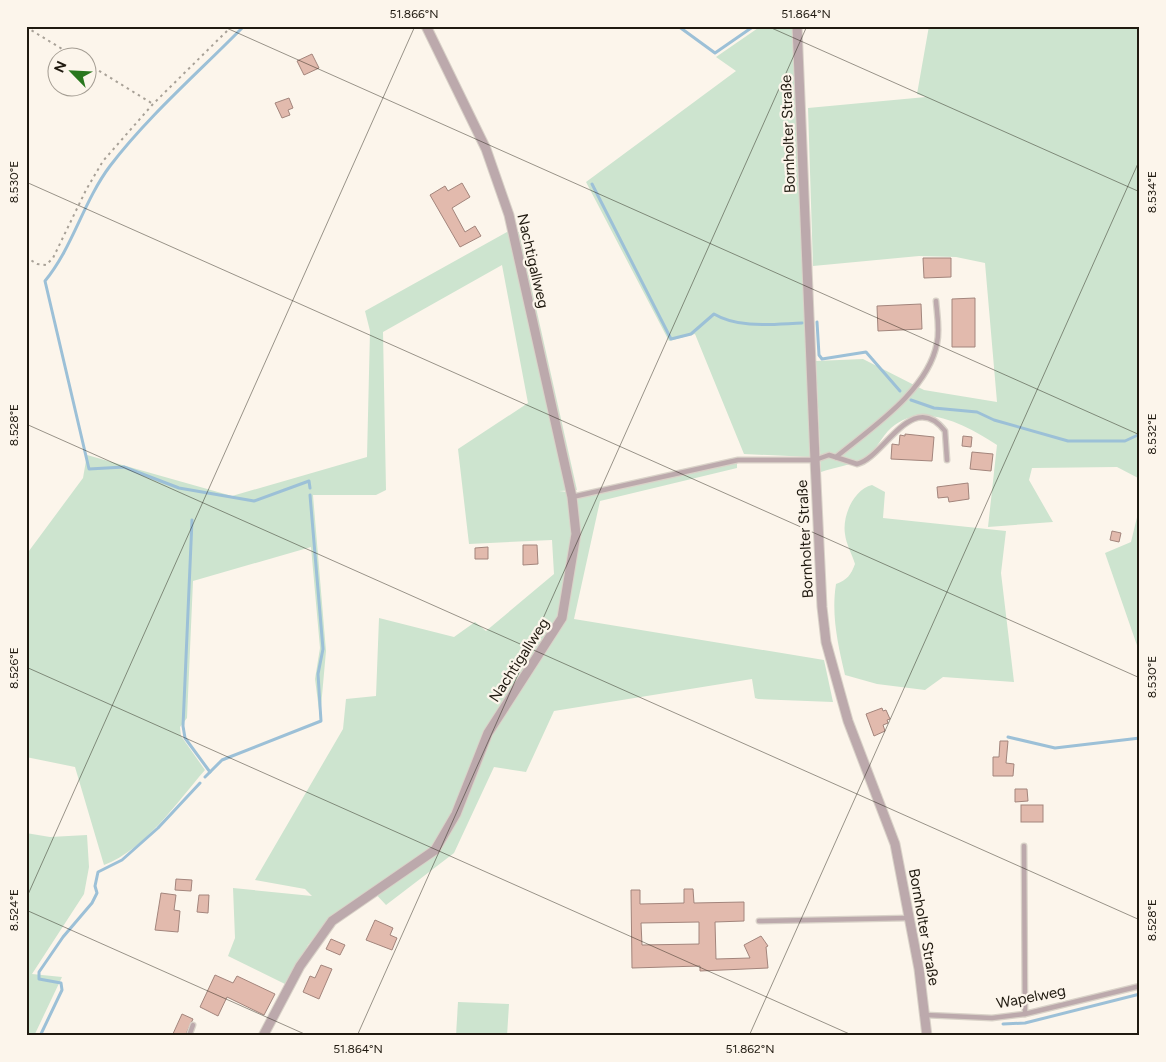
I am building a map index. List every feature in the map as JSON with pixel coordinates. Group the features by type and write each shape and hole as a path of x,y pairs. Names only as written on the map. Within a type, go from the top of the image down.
{"street":[{"name":"Nachtigallweg","path":"263,1036 300,966 332,921 435,850 456,814 488,733 562,618 576,534 572,497 509,214 486,149 426,26"},
{"name":"Bornholter Straße","path":"797,26 815,460 822,607 826,642 848,721 895,844 926,1015 927,1036"}],"lane":[{"path":"836,457 904,401 928,365 937,343 936,301"},
{"path":"572,497 738,460 815,460 829,455 851,463 863,463 904,424 912,420 926,418 940,424 945,431 948,460"},
{"path":"1024,846 1025,1014"},
{"path":"759,921 909,918"},
{"name":"Wapelweg","path":"926,1015 992,1018 1025,1014 1140,986"},
{"path":"189,1036 193,1025"}],"path":[{"path":"26,257 37,264 46,265 53,258 86,190 104,161 154,104 232,26"},
{"path":"26,27 61,48"},
{"path":"98,70 154,104"}],"green space":[{"path":"761,26 792,26 811,457 744,454 695,334 669,341 586,182 736,71 716,57"},
{"path":"929,26 1140,26 1140,479 1117,467 1032,468 1029,480 1053,522 988,527 997,445 973,430 945,419 917,416 903,420 891,428 866,457 850,464 821,472 816,361 863,359 924,390 997,402 985,263 956,257 919,256 813,266 808,108 926,97 917,94"},
{"path":"507,232 519,232 577,490 559,491 568,492 570,500 737,463 737,468 600,501 574,619 824,660 833,702 758,699 755,698 752,679 554,711 526,772 494,767 454,853 386,905 372,890 328,920 308,945 287,985 228,956 235,938 233,888 312,896 305,889 255,880 343,729 346,699 376,696 379,618 454,637 475,622 486,631 554,574 552,540 469,544 458,449 528,403 502,265 383,332 386,490 376,495 313,495 326,651 320,718 315,679 320,648 311,547 193,581 187,718 180,727 181,736 205,770 147,837 119,858 104,865 75,767 26,757 26,555 83,478 87,455 232,496 367,457 370,331 365,311"},
{"path":"872,485 885,492 883,518 1006,531 1001,573 1014,682 943,677 925,690 877,684 845,675 834,607 836,584 848,577 855,564 845,534 845,519 855,498 860,492"},
{"path":"1140,505 1140,654 1105,553 1131,542"},
{"path":"26,833 50,837 87,835 89,867 84,894 32,974 62,977 34,1036 26,1036"},
{"path":"458,1002 509,1004 507,1036 456,1036"}],"building":[{"path":"312,54 319,68 304,75 297,61"},
{"path":"289,98 293,108 288,110 290,115 282,118 275,103"},
{"path":"462,183 470,197 452,208 465,232 475,226 481,236 460,247 430,195 445,186 448,191"},
{"path":"923,258 951,258 951,277 924,278"},
{"path":"975,298 975,347 952,347 952,299"},
{"path":"921,304 922,329 878,331 877,306"},
{"path":"905,434 934,437 932,461 891,459 892,444 899,445 900,435 905,436"},
{"path":"963,436 972,437 971,447 962,446"},
{"path":"972,452 993,454 991,471 970,469"},
{"path":"968,483 969,499 949,502 948,497 938,498 937,487"},
{"path":"1112,531 1121,533 1119,542 1110,540"},
{"path":"523,545 537,545 538,564 523,565"},
{"path":"488,547 488,559 475,559 475,548"},
{"path":"882,708 883,711 886,710 890,719 887,720 888,723 883,725 885,731 874,736 866,714"},
{"path":"1000,741 1008,741 1006,763 1014,764 1013,776 993,776 993,757 999,757"},
{"path":"1015,789 1027,789 1028,801 1015,802"},
{"path":"1021,805 1043,805 1043,822 1021,822"},
{"path":"176,879 192,880 191,891 175,890"},
{"path":"684,889 693,889 694,903 744,902 744,921 715,922 716,959 750,958 744,945 761,936 768,946 766,947 768,968 700,971 700,966 632,968 631,890 640,890 640,904 684,903","holes":["699,922 699,944 642,945 641,923"]},
{"path":"161,893 176,895 174,910 180,911 178,932 155,930"},
{"path":"199,895 209,895 208,913 197,912"},
{"path":"375,920 393,928 390,935 397,938 392,950 366,940"},
{"path":"331,939 345,945 340,955 326,949"},
{"path":"321,965 332,969 319,999 303,992 310,976 315,978"},
{"path":"215,975 233,983 237,976 275,994 264,1015 227,997 218,1016 200,1007"},
{"path":"182,1014 193,1019 185,1036 172,1036"}],"waterway":[{"path":"244,26 157,112 110,166 92,194 63,254 45,281 89,469 124,467 179,488 254,501 309,481 310,488"},
{"path":"678,26 715,53 754,26"},
{"path":"592,184 671,339 691,334 714,314 724,319 745,324 802,323"},
{"path":"817,322 819,355 822,359 866,352 900,391"},
{"path":"911,400 934,408 977,412 994,420 1068,441 1125,441 1140,434"},
{"path":"205,777 222,760 321,721 318,674 323,649 310,495"},
{"path":"192,520 183,726 185,738 210,772"},
{"path":"1008,737 1055,748 1140,738"},
{"path":"40,1036 62,990 61,983 39,979 39,972 63,937 92,903 97,893 95,886 98,872 122,860 158,828 200,783"},
{"path":"1003,1024 1025,1023 1140,994"}]}
